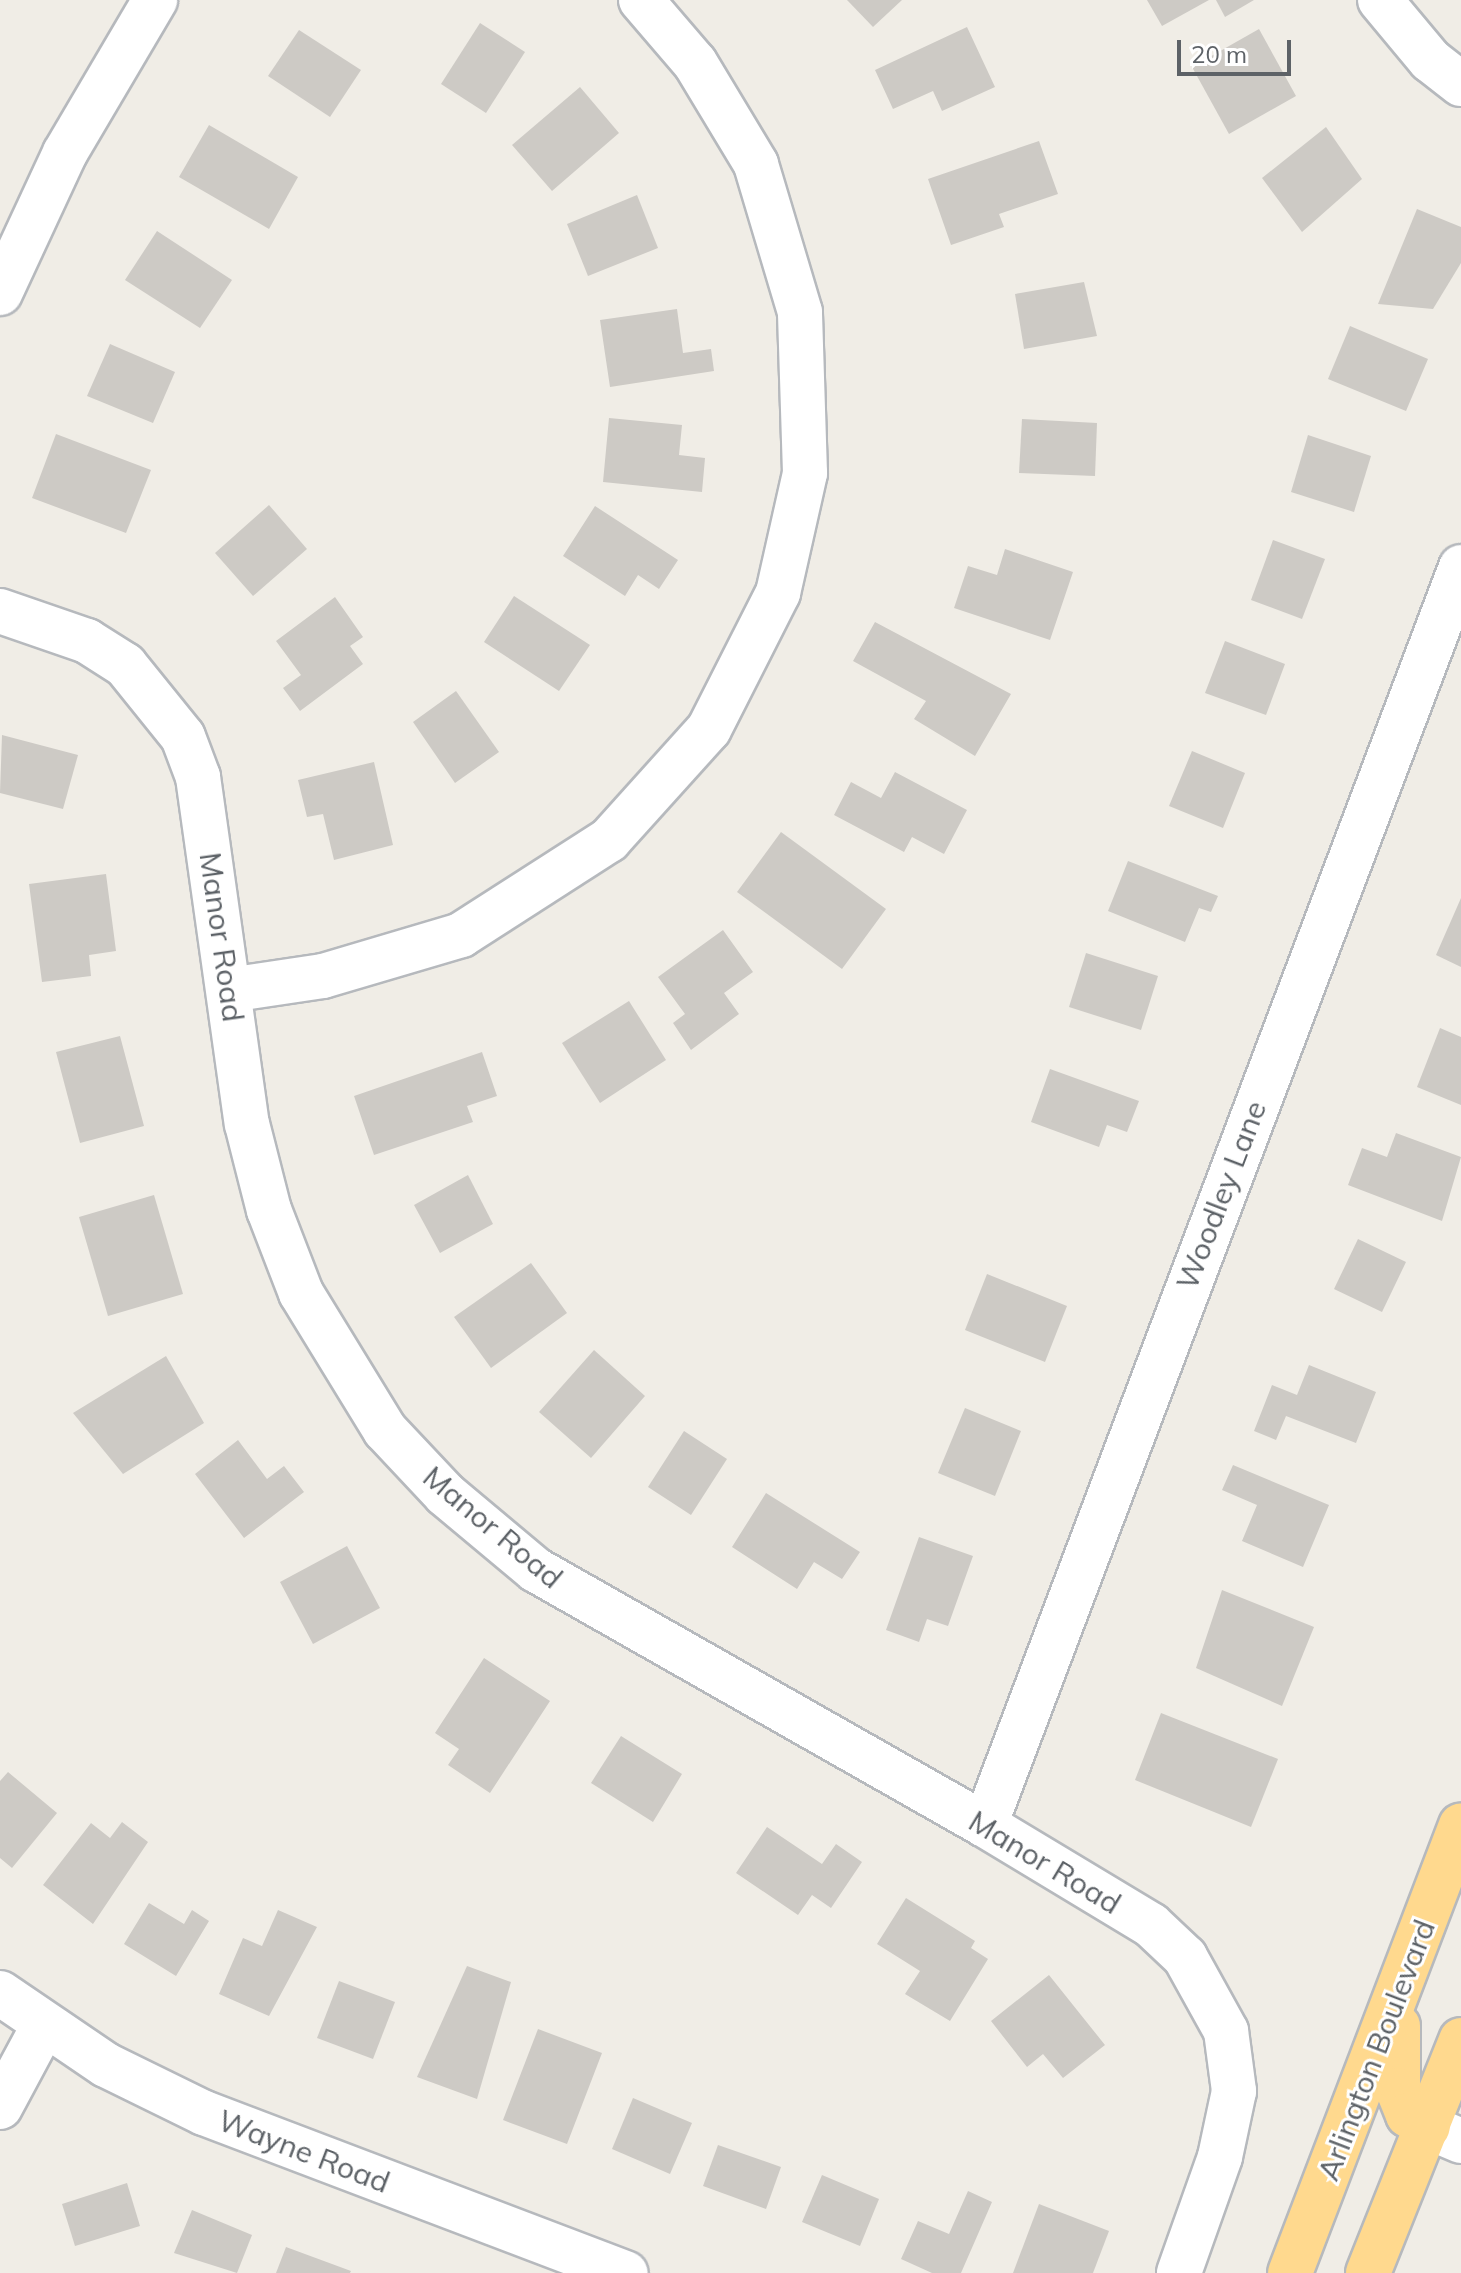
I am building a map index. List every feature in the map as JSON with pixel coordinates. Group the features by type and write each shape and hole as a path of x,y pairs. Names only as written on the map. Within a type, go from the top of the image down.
{"highway":[{"name":"Arlington Boulevard","path":"1290,2273 1461,1826"},
{"path":"1401,1987 1398,2090 1408,2115 1444,2134"},
{"path":"1368,2273 1444,2134 1461,2040"}],"street":[{"path":"0,293 65,153 155,0"},
{"path":"229,990 323,976 461,935 609,840 709,729 778,593 805,473 800,312 756,164 695,63 641,0"},
{"path":"1380,0 1430,60 1461,84"},
{"name":"Woodley Lane","path":"985,1825 1461,567"},
{"name":"Manor Road","path":"0,611 87,641 125,665 183,737 198,777 247,1124 269,1210 301,1293 385,1430 445,1494 536,1570 985,1825 1151,1925 1212,1995 1226,2031 1234,2091 1220,2157 1179,2273"},
{"name":"Wayne Road","path":"0,1993 44,2025 204,2113 626,2273"},
{"path":"0,2107 44,2025"}],"building":[{"path":"847,0 902,0 873,27"},
{"path":"1147,0 1209,0 1162,26"},
{"path":"1216,0 1254,0 1225,17"},
{"path":"480,23 525,52 486,113 441,84"},
{"path":"967,27 995,87 942,111 933,91 893,109 875,70"},
{"path":"1259,29 1296,96 1229,134 1192,67"},
{"path":"299,30 361,70 330,117 268,76"},
{"path":"580,87 619,133 552,191 512,145"},
{"path":"209,125 298,177 269,229 179,177"},
{"path":"1326,127 1362,179 1302,232 1262,178"},
{"path":"1039,141 1058,194 999,214 1004,227 951,245 928,179"},
{"path":"637,195 658,248 588,276 567,224"},
{"path":"1417,209 1461,227 1461,263 1433,309 1378,304"},
{"path":"157,231 232,280 200,328 125,280"},
{"path":"1084,282 1097,336 1024,349 1015,294"},
{"path":"677,309 683,353 711,349 714,371 610,387 600,320"},
{"path":"1350,326 1428,359 1406,411 1328,379"},
{"path":"110,344 175,372 153,423 87,396"},
{"path":"609,418 682,425 679,455 705,458 702,492 603,482"},
{"path":"1022,419 1097,423 1095,476 1019,473"},
{"path":"56,434 151,470 126,533 32,498"},
{"path":"1308,435 1371,456 1354,512 1291,492"},
{"path":"269,505 307,549 253,596 215,553"},
{"path":"595,506 678,560 659,589 638,575 625,596 563,556"},
{"path":"1273,540 1325,559 1302,619 1251,600"},
{"path":"1005,549 1073,572 1050,640 954,608 968,566 997,575"},
{"path":"514,596 590,645 559,691 484,642"},
{"path":"335,597 363,637 350,646 363,664 300,711 283,688 301,675 276,641"},
{"path":"875,622 1011,694 975,756 914,719 926,701 853,661"},
{"path":"1225,641 1285,664 1266,715 1205,693"},
{"path":"456,691 499,752 455,783 413,722"},
{"path":"2,735 78,755 63,809 0,793"},
{"path":"1192,751 1245,773 1223,828 1169,806"},
{"path":"374,762 393,845 334,860 323,814 307,817 298,780"},
{"path":"895,772 967,810 944,854 912,837 904,852 834,815 851,782 881,798"},
{"path":"781,832 886,909 842,969 737,892"},
{"path":"1128,861 1218,896 1211,912 1199,908 1185,942 1108,911"},
{"path":"106,874 116,951 89,955 91,976 42,982 29,884"},
{"path":"1461,898 1461,967 1436,955"},
{"path":"723,930 753,972 724,993 739,1014 691,1050 673,1023 685,1014 658,977"},
{"path":"1086,953 1158,976 1141,1030 1069,1007"},
{"path":"629,1001 666,1060 600,1103 562,1043"},
{"path":"1440,1028 1461,1037 1461,1105 1417,1087"},
{"path":"120,1036 144,1126 80,1143 56,1052"},
{"path":"482,1052 497,1096 467,1106 473,1122 374,1155 354,1096"},
{"path":"1050,1069 1139,1101 1127,1132 1107,1125 1099,1147 1031,1122"},
{"path":"1396,1133 1461,1157 1442,1221 1348,1185 1362,1148 1387,1157"},
{"path":"468,1175 493,1224 440,1253 414,1205"},
{"path":"154,1195 183,1294 108,1316 79,1217"},
{"path":"1358,1239 1406,1262 1382,1312 1334,1289"},
{"path":"531,1263 567,1313 491,1368 454,1317"},
{"path":"987,1274 1067,1306 1045,1362 965,1330"},
{"path":"594,1350 645,1396 591,1458 539,1412"},
{"path":"166,1356 204,1423 123,1474 73,1413"},
{"path":"1309,1365 1376,1392 1356,1443 1286,1416 1276,1440 1254,1431 1272,1385 1297,1395"},
{"path":"965,1408 1021,1431 995,1496 938,1473"},
{"path":"684,1431 727,1459 691,1515 648,1487"},
{"path":"238,1440 267,1479 284,1466 304,1492 244,1538 195,1474"},
{"path":"1233,1465 1329,1505 1303,1567 1242,1541 1257,1505 1222,1490"},
{"path":"766,1493 860,1552 842,1579 814,1562 797,1589 732,1547"},
{"path":"919,1537 973,1556 948,1626 927,1619 919,1642 886,1630"},
{"path":"347,1546 380,1608 313,1644 280,1582"},
{"path":"1222,1590 1314,1627 1282,1706 1196,1668"},
{"path":"484,1658 550,1701 490,1793 448,1765 459,1749 435,1733"},
{"path":"1161,1713 1278,1759 1251,1827 1135,1780"},
{"path":"621,1736 682,1774 653,1822 591,1783"},
{"path":"8,1772 57,1813 12,1868 0,1858 0,1781"},
{"path":"122,1822 148,1842 93,1924 43,1885 91,1823 110,1838"},
{"path":"767,1827 822,1864 836,1844 862,1862 831,1908 812,1895 798,1915 736,1873"},
{"path":"906,1898 975,1941 971,1948 988,1959 950,2021 905,1994 920,1971 877,1944"},
{"path":"149,1903 184,1924 192,1910 209,1921 176,1976 124,1944"},
{"path":"278,1910 317,1927 269,2016 219,1994 243,1938 262,1946"},
{"path":"467,1966 511,1982 477,2099 417,2077"},
{"path":"1049,1975 1105,2045 1063,2078 1043,2054 1027,2067 991,2021"},
{"path":"339,1981 395,2002 373,2059 317,2038"},
{"path":"538,2029 602,2053 567,2144 503,2120"},
{"path":"633,2098 692,2123 670,2174 612,2149"},
{"path":"718,2145 781,2167 766,2209 703,2186"},
{"path":"822,2175 879,2199 860,2246 802,2222"},
{"path":"127,2183 140,2226 75,2246 62,2204"},
{"path":"968,2191 992,2202 961,2273 932,2273 901,2259 918,2221 949,2234"},
{"path":"1039,2204 1109,2231 1093,2273 1013,2273"},
{"path":"192,2210 252,2235 237,2273 174,2253"},
{"path":"286,2247 351,2271 276,2273"}]}
